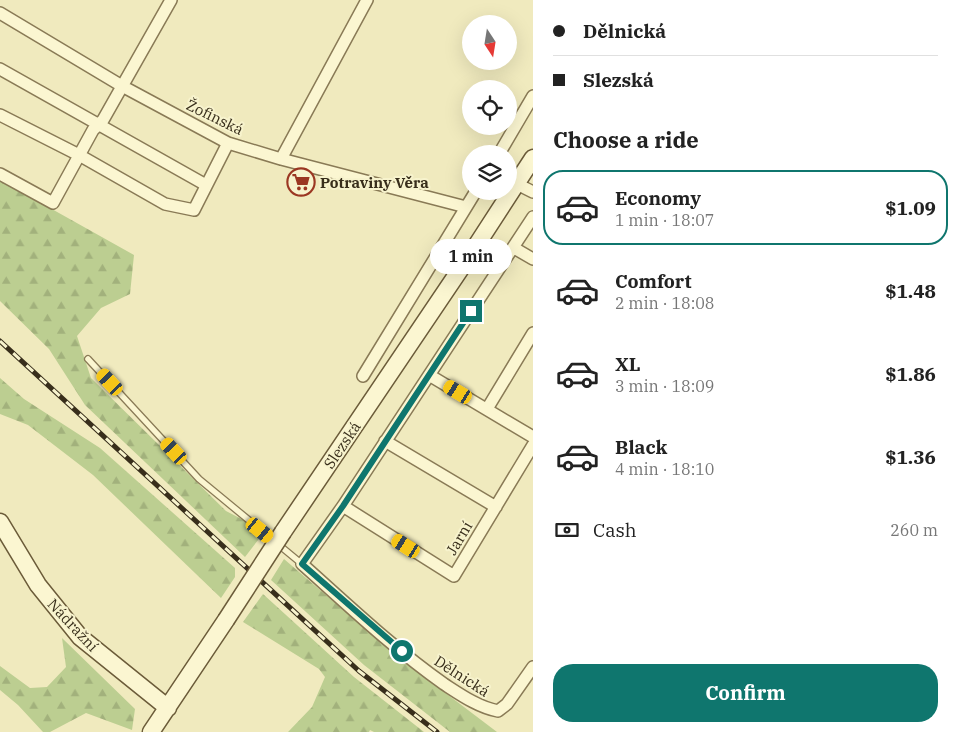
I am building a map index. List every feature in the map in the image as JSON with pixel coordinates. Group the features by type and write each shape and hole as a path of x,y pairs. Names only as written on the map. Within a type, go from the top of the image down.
{"street":[{"path":"0,174 53,203 93,130 103,120 171,0"},
{"path":"281,159 367,0"},
{"name":"Žofinská","path":"0,13 122,86 228,143 281,159 466,207"},
{"path":"0,69 206,185"},
{"path":"504,145 533,96"},
{"path":"0,115 166,204 194,210 228,143"},
{"name":"Slezská","path":"517,176 533,158"},
{"path":"517,184 533,192"},
{"path":"363,376 470,200"},
{"name":"Slezská","path":"151,732 468,258 502,200"},
{"path":"302,564 343,506 533,217"},
{"path":"514,248 533,259"},
{"path":"487,410 533,333"},
{"path":"429,375 533,437"},
{"path":"385,441 496,507"},
{"name":"Jarní","path":"343,506 454,576 533,445"},
{"name":"Nádražní","path":"0,522 38,585 80,637 168,708"},
{"name":"Dělnická","path":"302,564 426,671 464,697 486,709 498,711 507,704 533,667"}],"lane":[{"path":"88,359 199,479 302,564"}],"green space":[{"path":"0,180 134,255 130,294 101,308 77,336 91,378 226,511 265,531 245,557 85,405 49,349 0,301"},
{"path":"0,378 24,399 100,448 235,568 235,577 221,598 93,475 28,425 0,414"},
{"path":"284,559 398,657 497,732 450,732 364,665 271,580"},
{"path":"263,594 354,677 424,732 374,732 370,730 369,732 288,732 312,707 325,677 319,669 243,622"},
{"path":"62,638 135,709 132,730 86,713 50,732 43,732 18,705 0,690 0,666 30,688 47,687 66,667"}],"railway":[{"path":"0,341 359,671 437,732"}],"place":[{"name":"Potraviny Věra","path":"301,182"}],"route":[{"path":"402,651 302,564 343,506 471,311"}]}
